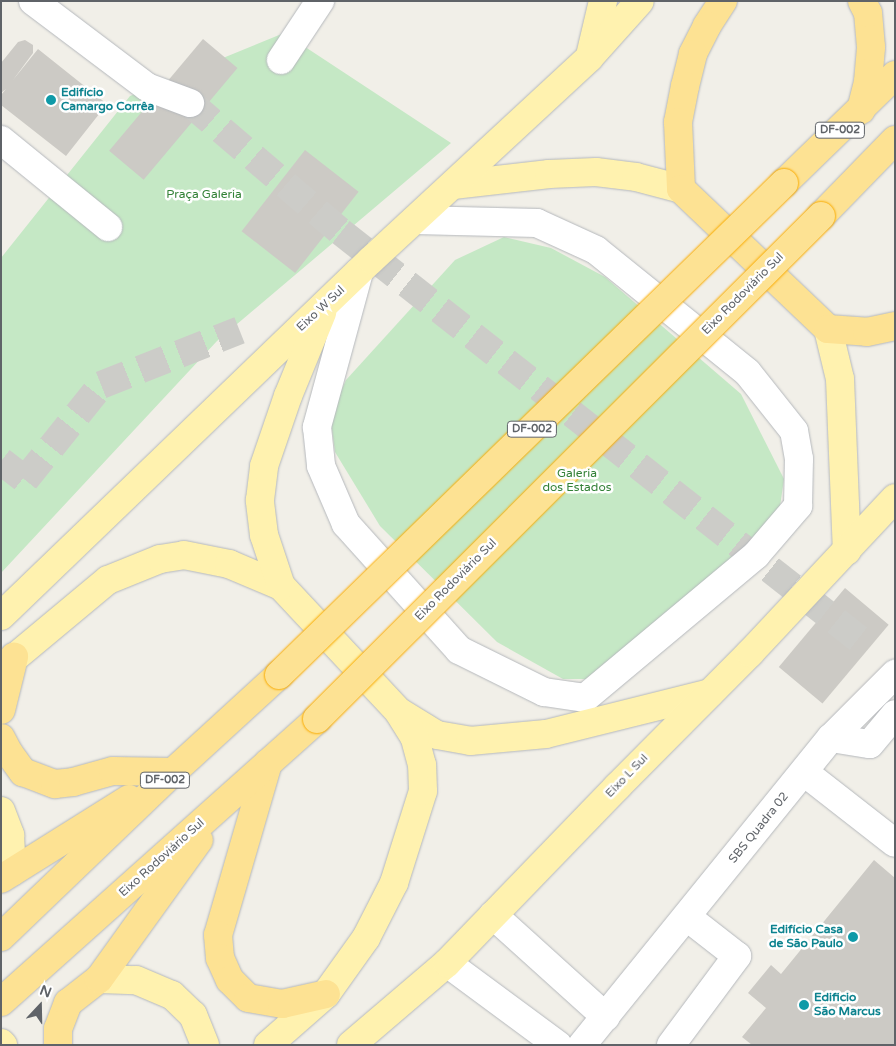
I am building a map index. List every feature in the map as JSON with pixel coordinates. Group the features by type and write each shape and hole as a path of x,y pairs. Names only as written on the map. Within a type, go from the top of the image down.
{"highway":[{"path":"723,1 707,26 693,54 685,86 678,122 681,189 828,329 867,332 895,326"},
{"path":"861,110 868,82 871,47 868,13 862,1"},
{"name":"DF-002","path":"1,937 173,772 279,675 895,75"},
{"name":"Eixo Rodoviário Sul","path":"1,1002 317,719 894,141"},
{"path":"1,710 8,663"},
{"path":"1,738 9,754 23,772 54,784 73,782 113,772 173,772"},
{"path":"268,763 218,935 220,958 230,980 248,998 282,1004 326,994"},
{"path":"6,876 173,772"},
{"path":"58,1045 58,1029 68,1003 99,979 228,800"}],"main road":[{"path":"589,58 603,1"},
{"name":"Eixo W Sul","path":"1,616 359,272 589,58 640,1"},
{"path":"454,185 550,174 596,172 636,177 681,189"},
{"path":"281,586 264,535 260,500 264,466 288,396 327,303"},
{"path":"828,329 840,379 847,551"},
{"name":"Eixo L Sul","path":"351,1045 447,963 750,653 895,498"},
{"path":"8,663 108,580 160,559 184,556 229,564 281,586 400,712 415,738 422,765 424,792 394,883 366,938 326,994 268,1045"},
{"path":"400,712 437,735 470,741 546,734 710,692"},
{"path":"1,811 10,835 6,876"},
{"path":"99,979 136,980 172,995 194,1016 206,1045"}],"street":[{"path":"33,1 148,87 190,103"},
{"path":"281,60 320,1"},
{"path":"1,140 108,227"},
{"path":"359,272 317,427 321,466 346,524 459,650 544,692 585,698 756,555 798,506 798,459 794,432 747,372 596,250 537,223 415,220"},
{"name":"SBS Quadra 02","path":"582,1045 831,738 895,674"},
{"path":"831,738 870,744 890,731"},
{"path":"804,772 895,843"},
{"path":"493,915 606,1017"},
{"path":"671,1045 737,956 687,917"},
{"path":"447,963 558,1045"}],"green space":[{"name":"Praça Galeria","path":"284,33 451,143 217,341 1,573 1,258 130,96"},
{"name":"Galeria dos Estados","path":"504,237 551,248 605,277 741,394 784,479 779,513 644,665 607,679 563,679 497,642 380,526 335,452 330,415 346,380 455,260"}],"building":[{"path":"203,39 237,68 144,180 109,151"},
{"name":"Edifício Camargo Corrêa","path":"25,40 33,45 33,53 13,80 38,49 107,104 66,156 1,105 1,95 6,89 1,93 1,63 18,42"},
{"path":"305,150 359,192 295,273 242,231"},
{"path":"845,588 889,625 822,704 779,667"},
{"name":"Edifício Casa de São Paulo","path":"874,860 895,878 895,1045 752,1045 742,1037 766,1008 748,993 771,965 781,974"}],"tunnel":[{"path":"190,103 341,232 860,640"},
{"path":"1,461 25,480 101,385 240,330"}],"place":[{"name":"Edifício Camargo Corrêa","path":"51,100"},
{"name":"Edifício Casa de São Paulo","path":"853,937"},
{"name":"Edificio São Marcus","path":"804,1005"}]}
